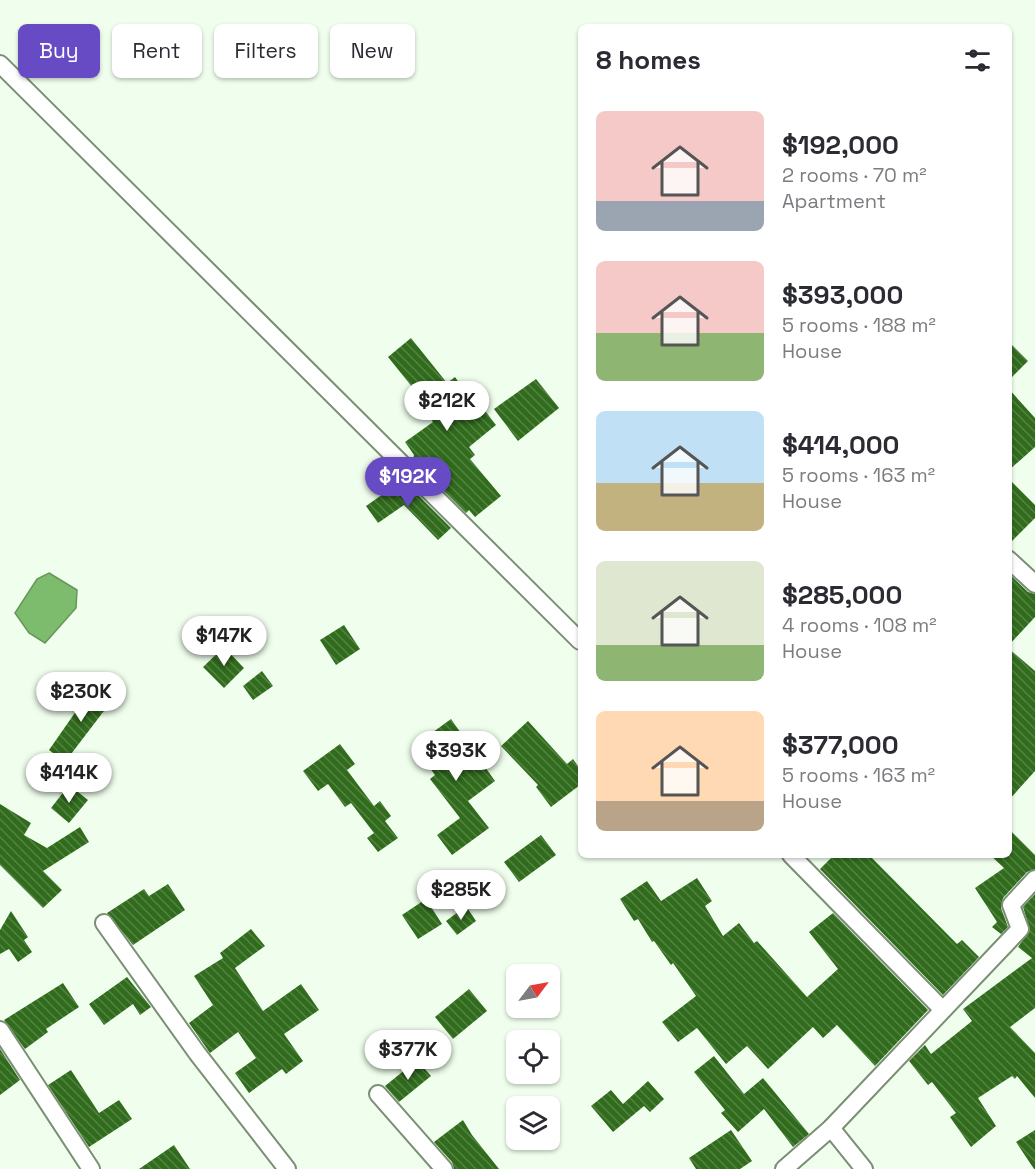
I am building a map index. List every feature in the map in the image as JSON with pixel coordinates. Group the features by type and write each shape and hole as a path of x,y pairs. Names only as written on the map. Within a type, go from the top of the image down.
{"street":[{"path":"0,64 578,639"},
{"path":"1012,563 1035,584"},
{"path":"794,858 942,1009"},
{"path":"784,1169 831,1128 1020,929 1011,904 1035,879"},
{"path":"104,923 197,1053 287,1169"},
{"path":"0,1030 91,1169"},
{"path":"378,1094 444,1169"},
{"path":"831,1128 864,1169"}],"shaded area":[{"path":"49,573 77,590 76,608 45,643 29,633 15,613 37,579"}],"building":[{"path":"411,338 447,383 455,377 472,402 476,399 496,425 469,447 475,455 470,459 501,496 475,517 469,510 466,513 413,460 414,455 405,442 433,422 421,406 425,403 388,357"},
{"path":"1012,345 1028,361 1012,377"},
{"path":"536,379 559,408 518,441 494,409"},
{"path":"1012,392 1035,418 1035,447 1012,467"},
{"path":"403,480 451,528 438,540 404,505 378,523 366,506"},
{"path":"1012,482 1035,505 1035,518 1012,541"},
{"path":"1012,577 1028,592 1035,594 1035,617 1012,642"},
{"path":"344,625 360,649 336,665 320,640"},
{"path":"224,647 244,668 224,688 203,667"},
{"path":"1012,651 1035,671 1035,771 1012,797"},
{"path":"262,671 273,686 253,700 243,686"},
{"path":"95,684 113,699 65,762 49,750"},
{"path":"451,719 495,781 468,801 489,828 452,855 437,835 460,818 430,779 435,775 414,746"},
{"path":"528,721 567,764 573,759 578,766 578,787 551,807 536,787 538,785 501,746"},
{"path":"340,744 355,764 347,770 374,806 380,801 391,816 385,821 398,838 378,852 367,838 374,833 351,803 345,807 328,784 318,791 303,771"},
{"path":"69,785 88,800 69,823 51,808"},
{"path":"0,804 31,823 24,835 47,848 80,827 89,842 43,871 62,890 43,908 0,865"},
{"path":"1012,832 1035,855 1035,869 1027,872 1003,898 1001,908 1008,927 1001,934 992,927 997,922 975,888 1004,868 993,858 1012,858"},
{"path":"541,835 556,855 519,882 504,862"},
{"path":"831,858 872,858 957,944 962,940 979,957 943,995 820,869"},
{"path":"697,878 712,901 705,906 723,936 739,923 754,943 757,941 807,997 838,969 809,932 833,913 928,1010 875,1066 837,1025 823,1038 813,1027 768,1069 747,1046 726,1064 697,1028 678,1042 662,1022 696,996 673,963 671,965 654,941 652,942 638,919 634,921 620,899 647,881 661,901"},
{"path":"168,884 185,910 133,945 107,913 144,889 149,896"},
{"path":"1035,894 1035,1008 1010,1027 1035,1053 1035,1098 1017,1076 1015,1079 1012,1076 978,1098 996,1126 971,1147 950,1117 956,1113 932,1082 928,1085 909,1061 925,1045 931,1054 972,1021 963,1009 1032,958 1018,947 1030,930 1023,907"},
{"path":"426,899 442,924 418,939 402,915"},
{"path":"466,906 476,921 457,935 446,921"},
{"path":"11,911 28,937 24,940 32,952 18,962 9,949 0,954 0,930"},
{"path":"251,929 265,946 235,968 263,1011 301,984 319,1010 284,1034 303,1061 286,1074 282,1069 249,1093 235,1073 256,1058 238,1032 210,1053 189,1023 213,1005 194,976 223,958 220,953"},
{"path":"127,977 151,1007 140,1015 133,1004 104,1025 89,1004"},
{"path":"63,983 79,1007 46,1029 48,1032 25,1049 4,1020"},
{"path":"469,989 487,1011 453,1039 435,1017"},
{"path":"0,1049 20,1080 0,1095"},
{"path":"714,1056 744,1094 763,1078 809,1134 793,1147 764,1109 738,1132 721,1113 725,1110 694,1072"},
{"path":"417,1060 431,1076 399,1102 385,1086"},
{"path":"71,1070 99,1113 119,1100 132,1119 89,1147 48,1085"},
{"path":"648,1081 664,1099 650,1112 644,1106 613,1132 591,1106 611,1090 623,1104"},
{"path":"463,1120 499,1169 454,1169 452,1162 434,1142"},
{"path":"731,1130 752,1161 740,1169 696,1169 689,1158"},
{"path":"1035,1130 1035,1169 1034,1169 1016,1142"},
{"path":"174,1145 190,1169 139,1169"}]}
